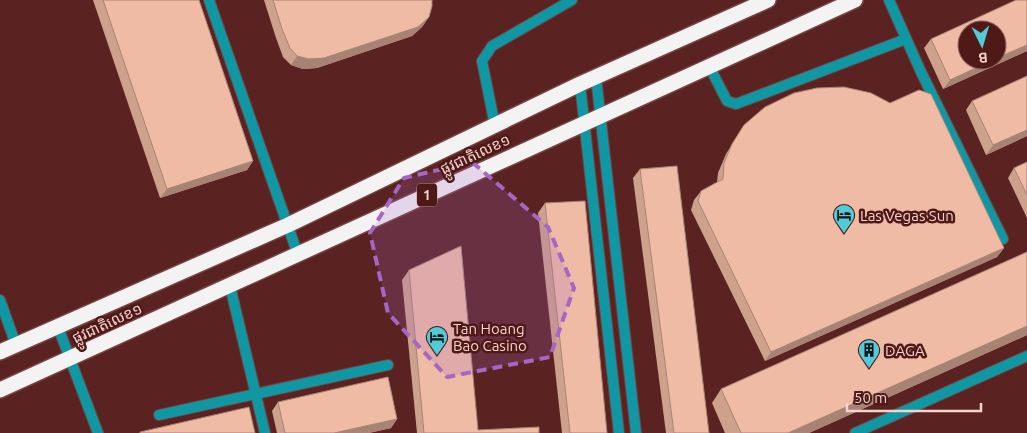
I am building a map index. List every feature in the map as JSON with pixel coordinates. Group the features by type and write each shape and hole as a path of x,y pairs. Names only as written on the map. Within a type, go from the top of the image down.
{"highway":[{"name":"ផ្លូវជាតិលេខ១","path":"0,352 288,225 741,6 768,0"},
{"name":"ផ្លូវជាតិលេខ១","path":"0,390 855,0"}],"lane":[{"path":"210,0 298,255"},
{"path":"495,126 482,61 492,46 572,0"},
{"path":"889,0 906,39 1004,239"},
{"path":"709,66 726,102 736,104 906,39"},
{"path":"596,77 636,433"},
{"path":"580,84 619,433"},
{"path":"230,286 265,433"},
{"path":"0,300 16,345"},
{"path":"58,327 98,433"},
{"path":"855,433 1027,356"},
{"path":"160,415 388,364"}],"highlighted area":[{"path":"472,162 548,227 574,288 550,357 447,377 388,313 370,233 404,178"}],"building":[{"path":"103,0 199,0 253,161 167,189"},
{"path":"273,0 432,0 432,6 429,17 418,27 324,58 309,59 297,56 290,48"},
{"path":"1016,0 1027,0 1027,45 1007,54 1007,20 972,20"},
{"path":"957,27 957,70 972,70 950,80 931,39"},
{"path":"1027,76 1027,130 993,145 972,101"},
{"name":"Las Vegas Sun","path":"844,87 871,93 890,103 919,90 931,94 1004,248 771,352 698,201 701,191 723,179 724,163 732,144 744,125 765,107 794,93 817,88"},
{"path":"1027,162 1027,195 1014,168"},
{"path":"677,166 709,433 674,433 640,169"},
{"path":"585,201 607,433 570,433 545,203"},
{"name":"Tan Hoang Bao Casino","path":"461,246 478,430 539,427 539,433 424,433 409,270"},
{"name":"DAGA","path":"1027,252 1027,326 788,433 741,433 721,389"},
{"path":"388,377 397,419 334,433 285,433 278,402"},
{"path":"249,407 255,433 140,433 140,432"}],"place":[{"name":"Las Vegas Sun","path":"844,234"},
{"name":"Tan Hoang Bao Casino","path":"437,356"},
{"name":"DAGA","path":"869,369"}]}
